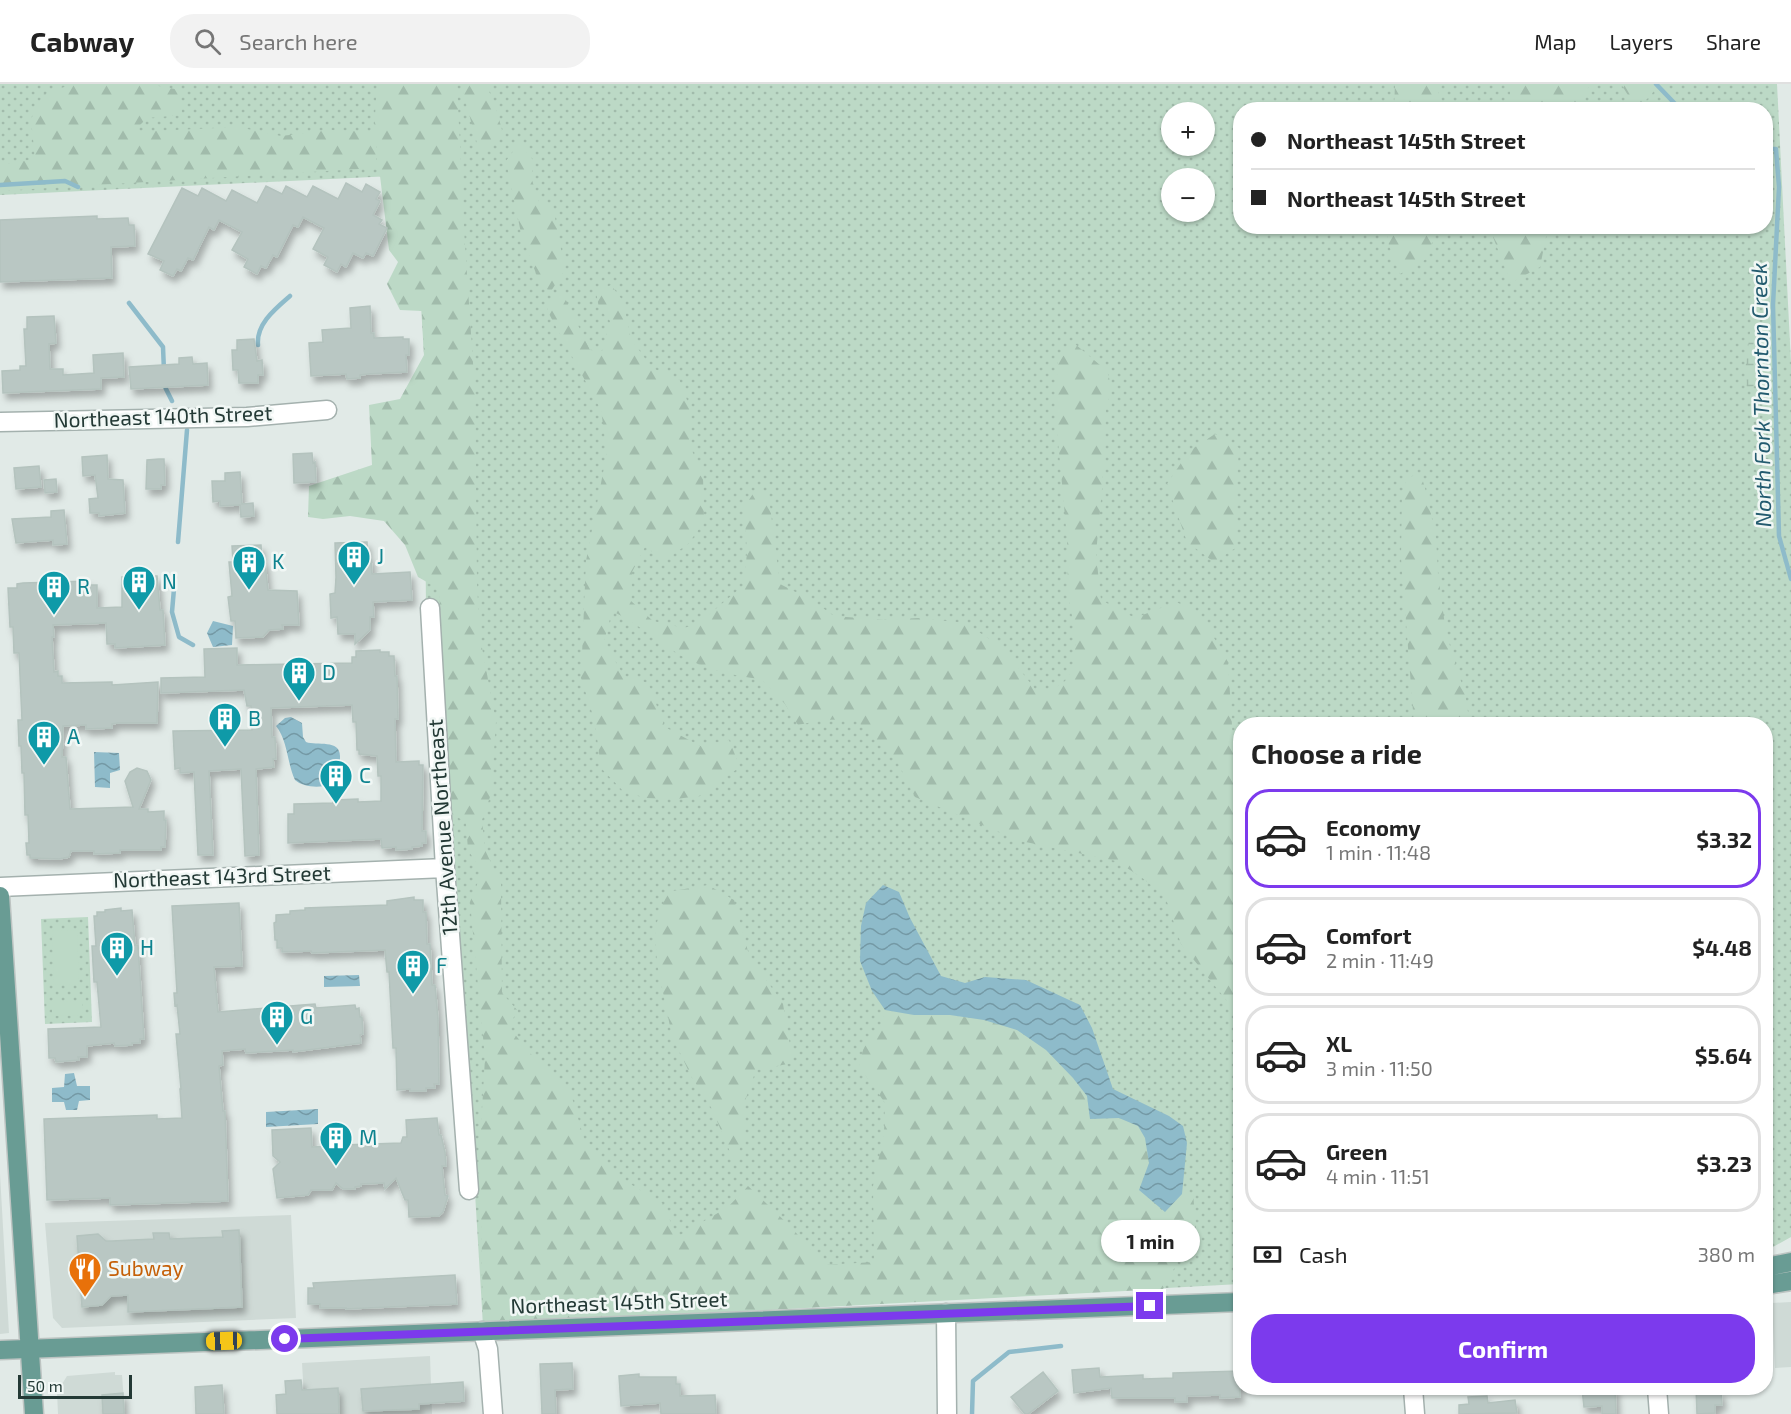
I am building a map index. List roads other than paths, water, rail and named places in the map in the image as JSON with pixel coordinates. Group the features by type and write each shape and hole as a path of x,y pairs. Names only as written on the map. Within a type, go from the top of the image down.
{"main road":[{"path":"0,896 34,1414"},
{"path":"1773,1266 1791,1262"},
{"path":"1773,1284 1791,1281"},
{"name":"Northeast 145th Street","path":"0,1350 1233,1302"}],"street":[{"name":"Northeast 140th Street","path":"0,422 247,417 327,410"},
{"name":"12th Avenue Northeast","path":"430,608 445,868 469,1190"},
{"name":"Northeast 143rd Street","path":"0,887 445,868"},
{"path":"946,1313 947,1414"},
{"path":"482,1331 488,1349 493,1414"},
{"path":"1414,1395 1415,1414"},
{"path":"1658,1395 1659,1414"}],"water":[{"path":"213,621 233,626 232,645 213,647 207,633"},
{"path":"291,717 302,723 303,737 306,742 332,745 339,751 341,776 332,784 313,787 295,780 283,738 276,726 285,718"},
{"path":"94,752 119,753 120,770 110,773 110,788 95,787"},
{"path":"883,885 899,892 941,976 965,983 985,977 1026,980 1080,1005 1092,1028 1113,1089 1169,1116 1183,1126 1187,1143 1182,1194 1165,1212 1139,1190 1149,1163 1145,1138 1138,1126 1119,1118 1090,1119 1087,1096 1046,1050 1017,1030 984,1020 950,1015 914,1015 885,1010 872,991 860,961 861,926 866,903"},
{"path":"359,975 360,986 324,987 324,976"},
{"path":"74,1073 77,1086 90,1086 90,1100 79,1101 77,1110 66,1110 64,1102 52,1102 52,1088 64,1087 65,1074"},
{"path":"318,1109 318,1124 266,1127 266,1112"}],"waterway":[{"name":"North Fork Thornton Creek","path":"1656,84 1673,102"},
{"name":"North Fork Thornton Creek","path":"1773,149 1776,149 1779,187 1773,305 1779,536 1791,579"},
{"path":"0,185 65,181 78,187"},
{"path":"258,345 258,337 263,324 290,296"},
{"path":"129,303 163,347 164,371"},
{"path":"165,382 172,401"},
{"path":"178,542 187,430"},
{"path":"175,577 172,612 179,637 193,645"},
{"path":"972,1414 973,1381 1009,1352 1061,1346"}],"place":[{"name":"J","path":"354,586"},
{"name":"K","path":"249,591"},
{"name":"N","path":"139,611"},
{"name":"R","path":"54,616"},
{"name":"D","path":"299,702"},
{"name":"B","path":"225,748"},
{"name":"A","path":"44,766"},
{"name":"C","path":"336,805"},
{"name":"H","path":"117,977"},
{"name":"F","path":"413,995"},
{"name":"G","path":"277,1046"},
{"name":"M","path":"336,1167"},
{"name":"Subway","path":"85,1298"}]}
